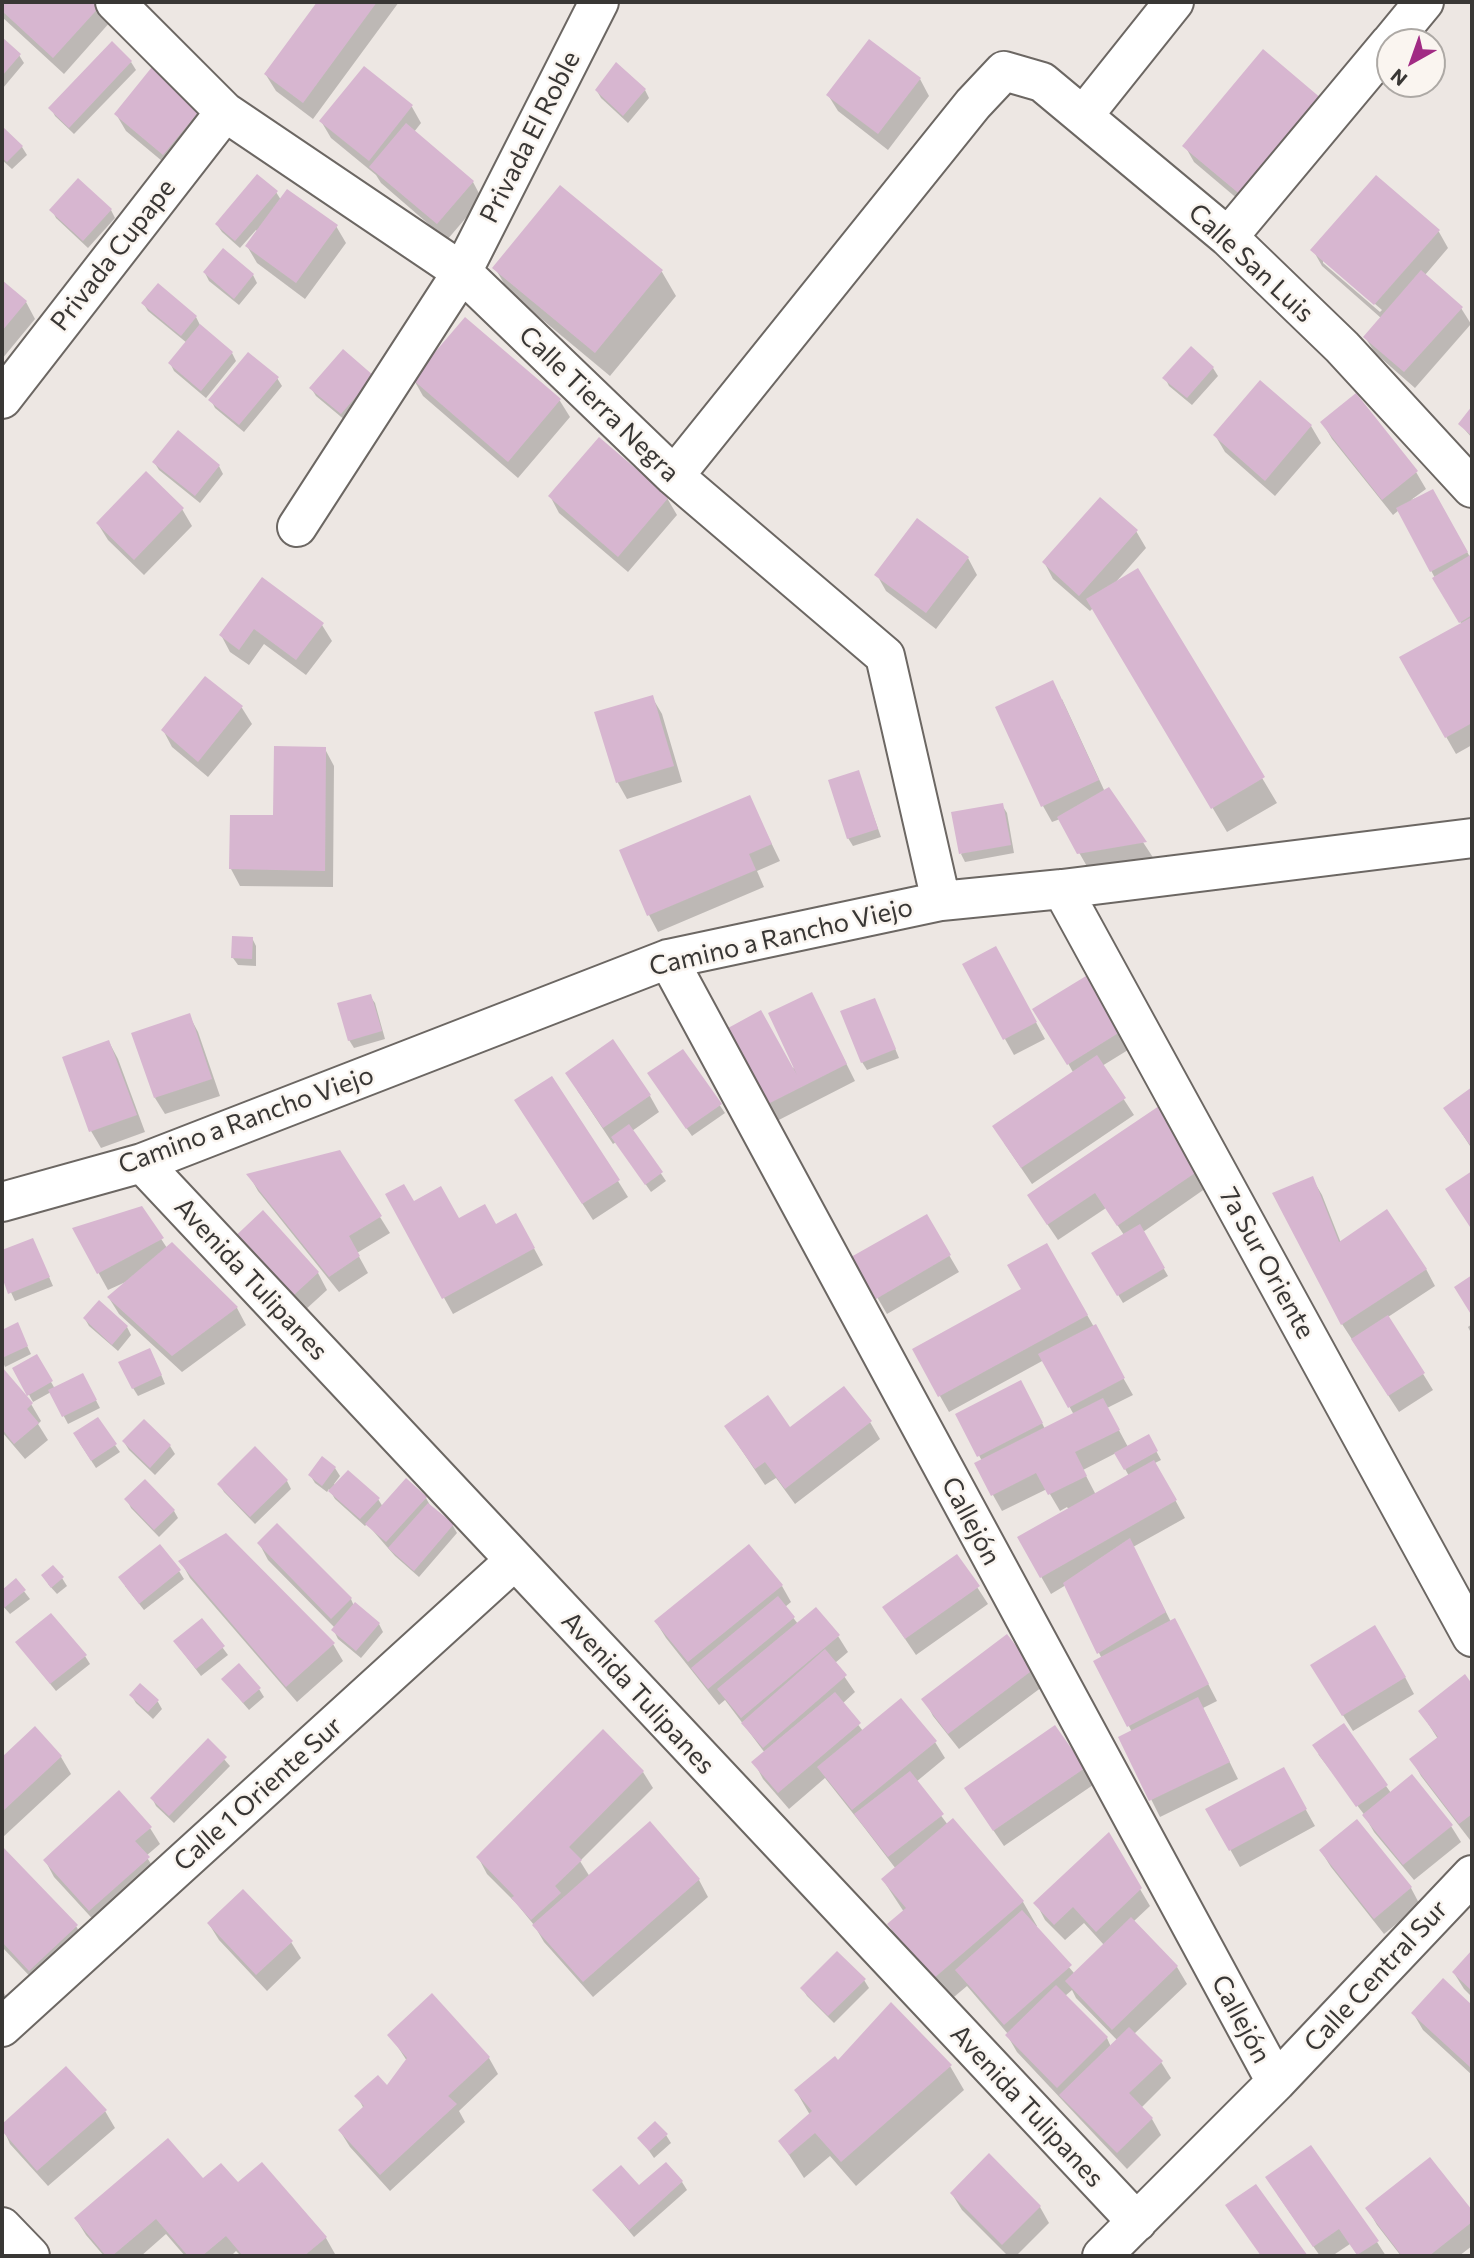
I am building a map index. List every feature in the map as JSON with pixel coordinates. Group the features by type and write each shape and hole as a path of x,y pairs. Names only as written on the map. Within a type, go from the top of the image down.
{"street":[{"name":"Calle Tierra Negra","path":"115,2 225,112 462,272 674,476 885,656 941,901"},
{"name":"Privada El Roble","path":"297,527 462,272 599,2"},
{"path":"1083,116 1174,2"},
{"path":"1402,28 1424,2"},
{"path":"1228,237 1376,59"},
{"name":"Calle San Luis","path":"674,476 972,104 1004,71 1042,82 1228,237 1342,347 1472,488"},
{"name":"Privada Cupape","path":"2,399 225,112"},
{"name":"Camino a Rancho Viejo","path":"2,1202 142,1163 667,959 941,901 1062,889 1472,838"},
{"name":"7a Sur Oriente","path":"1062,889 1472,1637"},
{"name":"Callejón","path":"667,959 1276,2082"},
{"name":"Avenida Tulipanes","path":"142,1163 1137,2222"},
{"name":"Calle 1 Oriente Sur","path":"2,2027 514,1561"},
{"name":"Calle Central Sur","path":"1102,2256 1276,2082 1472,1875"},
{"path":"2,2227 30,2256"}],"building":[{"path":"2,2 103,3 53,58 2,11"},
{"path":"317,2 377,2 303,103 264,74"},
{"path":"2,37 21,54 2,76"},
{"path":"869,39 921,78 878,134 826,95"},
{"path":"112,41 132,61 69,128 48,108"},
{"path":"1263,49 1329,105 1248,201 1182,146"},
{"path":"160,57 210,98 163,155 114,114"},
{"path":"616,62 646,89 623,116 595,90"},
{"path":"364,66 413,105 369,161 319,121"},
{"path":"406,123 474,181 437,224 369,167"},
{"path":"2,126 23,146 7,162 2,158"},
{"path":"257,174 278,191 235,241 215,224"},
{"path":"1376,175 1440,230 1374,305 1310,250"},
{"path":"78,178 112,209 83,241 49,210"},
{"path":"560,185 663,270 595,353 492,268"},
{"path":"287,189 338,225 296,283 245,246"},
{"path":"223,248 254,274 234,299 203,272"},
{"path":"1421,270 1463,307 1404,372 1363,337"},
{"path":"2,280 27,301 2,331"},
{"path":"158,283 197,316 181,336 141,303"},
{"path":"465,317 561,399 508,462 412,379"},
{"path":"200,324 233,352 201,391 168,363"},
{"path":"1191,346 1214,367 1187,398 1162,378"},
{"path":"343,349 374,376 341,414 309,388"},
{"path":"248,352 279,377 239,425 208,400"},
{"path":"1260,380 1312,425 1265,481 1213,435"},
{"path":"1356,393 1418,471 1382,500 1320,422"},
{"path":"1472,406 1472,436 1458,424"},
{"path":"178,430 220,465 195,496 152,462"},
{"path":"599,437 669,497 618,557 548,496"},
{"path":"146,471 184,508 134,560 96,523"},
{"path":"1433,489 1468,552 1430,572 1396,508"},
{"path":"1100,497 1138,530 1079,596 1042,562"},
{"path":"917,518 969,557 926,613 874,575"},
{"path":"1472,554 1472,615 1459,623 1432,578"},
{"path":"1138,568 1265,777 1211,809 1086,599"},
{"path":"262,577 324,623 296,660 254,629 239,650 219,635"},
{"path":"1472,617 1472,723 1445,738 1399,657"},
{"path":"205,676 243,706 198,762 161,730"},
{"path":"1053,680 1099,780 1041,807 995,707"},
{"path":"653,695 674,766 616,783 594,712"},
{"path":"274,746 326,747 325,871 229,869 230,815 273,815"},
{"path":"859,770 878,829 847,839 828,780"},
{"path":"1109,787 1147,842 1077,854 1057,817"},
{"path":"750,795 772,844 749,854 756,870 647,916 619,850"},
{"path":"1003,803 1011,845 959,854 951,812"},
{"path":"232,936 253,937 252,959 231,958"},
{"path":"996,946 1037,1022 1003,1040 962,964"},
{"path":"1086,976 1120,1032 1067,1065 1032,1009"},
{"path":"812,992 847,1064 760,1108 719,1033 761,1010 797,1075 768,1013"},
{"path":"371,994 382,1031 348,1041 337,1003"},
{"path":"875,998 896,1049 861,1063 840,1011"},
{"path":"190,1013 212,1079 154,1098 131,1033"},
{"path":"613,1039 651,1095 603,1128 565,1073"},
{"path":"109,1040 137,1115 89,1132 62,1057"},
{"path":"683,1049 722,1104 686,1129 647,1073"},
{"path":"1097,1055 1126,1098 1021,1168 992,1126"},
{"path":"552,1076 620,1180 582,1204 514,1100"},
{"path":"1472,1087 1472,1143 1470,1145 1443,1108"},
{"path":"1159,1106 1201,1169 1117,1226 1095,1193 1047,1225 1027,1195"},
{"path":"629,1124 663,1172 645,1185 611,1137"},
{"path":"340,1150 382,1216 349,1236 360,1256 329,1277 246,1174"},
{"path":"1472,1171 1472,1230 1445,1189"},
{"path":"1313,1176 1339,1242 1387,1209 1427,1269 1341,1325 1272,1193"},
{"path":"404,1184 414,1201 441,1186 459,1218 485,1204 496,1224 516,1213 535,1248 442,1299 385,1194"},
{"path":"142,1206 164,1238 97,1274 72,1228"},
{"path":"263,1210 319,1272 283,1305 227,1244"},
{"path":"927,1214 951,1255 876,1299 851,1257"},
{"path":"1140,1224 1165,1268 1117,1296 1091,1253"},
{"path":"33,1238 50,1277 8,1294 2,1277 2,1250"},
{"path":"172,1242 238,1307 172,1356 107,1297"},
{"path":"1047,1243 1088,1315 938,1397 912,1349 1021,1289 1007,1265"},
{"path":"1472,1275 1472,1316 1454,1287"},
{"path":"99,1300 128,1326 112,1345 83,1318"},
{"path":"1388,1315 1425,1373 1388,1396 1351,1339"},
{"path":"18,1322 28,1346 2,1358 2,1330"},
{"path":"1096,1324 1125,1378 1068,1408 1038,1354"},
{"path":"150,1348 162,1375 132,1389 118,1362"},
{"path":"37,1354 53,1381 27,1396 12,1368"},
{"path":"2,1367 33,1403 27,1409 39,1423 14,1444 2,1429"},
{"path":"83,1373 97,1400 62,1417 48,1390"},
{"path":"1021,1380 1043,1423 977,1457 955,1414"},
{"path":"844,1386 872,1421 785,1489 765,1462 755,1469 724,1426 768,1395 790,1427"},
{"path":"1103,1398 1120,1430 1075,1452 1087,1476 1048,1495 1036,1473 991,1496 974,1463"},
{"path":"98,1417 117,1444 91,1461 73,1433"},
{"path":"144,1419 171,1445 150,1468 122,1441"},
{"path":"1149,1434 1158,1451 1124,1470 1114,1453"},
{"path":"255,1446 288,1480 250,1517 217,1484"},
{"path":"322,1456 336,1467 322,1486 308,1475"},
{"path":"1154,1460 1177,1500 1040,1578 1017,1537"},
{"path":"348,1470 380,1498 360,1519 328,1491"},
{"path":"406,1478 427,1497 386,1542 365,1524"},
{"path":"145,1479 175,1510 154,1530 124,1499"},
{"path":"428,1503 454,1524 414,1571 388,1548"},
{"path":"277,1523 352,1598 331,1619 257,1543"},
{"path":"226,1533 335,1643 286,1687 178,1561"},
{"path":"1130,1538 1166,1612 1097,1654 1063,1583"},
{"path":"160,1544 181,1570 139,1604 118,1577"},
{"path":"749,1544 783,1585 688,1662 654,1621"},
{"path":"957,1554 980,1586 905,1639 882,1607"},
{"path":"53,1565 64,1577 51,1588 41,1575"},
{"path":"16,1578 26,1590 4,1608 2,1590"},
{"path":"778,1596 795,1617 708,1689 691,1668"},
{"path":"355,1602 380,1623 356,1651 331,1630"},
{"path":"816,1607 840,1635 741,1718 717,1689"},
{"path":"51,1613 87,1655 50,1684 15,1642"},
{"path":"202,1618 225,1646 196,1669 173,1641"},
{"path":"1175,1618 1209,1684 1127,1727 1093,1661"},
{"path":"1375,1625 1406,1677 1342,1716 1310,1665"},
{"path":"1007,1634 1034,1669 948,1734 921,1699"},
{"path":"825,1649 847,1675 763,1748 741,1723"},
{"path":"239,1663 261,1688 243,1703 221,1679"},
{"path":"1465,1674 1472,1684 1472,1814 1459,1824 1409,1759 1438,1737 1418,1711"},
{"path":"140,1683 159,1700 148,1712 129,1695"},
{"path":"835,1692 861,1723 778,1793 751,1762"},
{"path":"1198,1697 1230,1762 1149,1801 1118,1737"},
{"path":"901,1698 937,1741 852,1810 817,1767"},
{"path":"1344,1723 1388,1785 1356,1807 1312,1745"},
{"path":"1055,1725 1085,1768 993,1831 964,1788"},
{"path":"35,1726 62,1756 2,1812 2,1757"},
{"path":"603,1729 644,1771 569,1847 582,1860 555,1886 561,1893 531,1920 511,1898 514,1896 476,1857"},
{"path":"208,1738 227,1757 169,1816 150,1798"},
{"path":"1284,1767 1307,1809 1229,1851 1205,1809"},
{"path":"910,1771 944,1814 888,1857 854,1814"},
{"path":"1412,1774 1453,1825 1403,1865 1362,1815"},
{"path":"119,1790 152,1827 135,1841 150,1857 89,1911 43,1860"},
{"path":"953,1818 1024,1901 933,1979 887,1924 906,1908 881,1879"},
{"path":"1357,1819 1412,1887 1374,1919 1319,1850"},
{"path":"650,1821 700,1879 583,1982 532,1925"},
{"path":"1109,1832 1142,1888 1096,1932 1073,1907 1054,1925 1033,1903"},
{"path":"2,1846 78,1925 29,1971 2,1942"},
{"path":"243,1889 293,1941 256,1975 207,1923"},
{"path":"1022,1910 1072,1965 1004,2025 955,1970"},
{"path":"1131,1917 1178,1966 1112,2030 1065,1981"},
{"path":"1472,1950 1472,1991 1452,1972"},
{"path":"837,1951 866,1979 828,2016 800,1988"},
{"path":"1443,1978 1472,2005 1470,2067 1411,2013"},
{"path":"1056,1985 1108,2037 1057,2088 1005,2035"},
{"path":"432,1993 490,2057 448,2096 457,2104 380,2175 338,2130 364,2106 354,2096 378,2075 387,2085 407,2058 387,2035"},
{"path":"891,2002 952,2065 841,2162 815,2133 789,2155 778,2141 812,2111 794,2090 835,2056 838,2060"},
{"path":"1129,2027 1163,2061 1129,2093 1153,2118 1117,2153 1059,2095"},
{"path":"66,2066 107,2110 37,2171 2,2131 2,2124"},
{"path":"655,2121 668,2134 649,2151 637,2138"},
{"path":"168,2138 203,2178 221,2163 238,2182 262,2162 327,2237 304,2256 243,2256 226,2236 202,2256 188,2256 156,2219 112,2256 106,2256 74,2218"},
{"path":"1311,2145 1379,2241 1357,2255 1339,2229 1313,2247 1265,2177"},
{"path":"989,2153 1041,2206 1002,2245 950,2193"},
{"path":"1430,2157 1472,2210 1472,2222 1429,2256 1402,2256 1365,2208"},
{"path":"666,2162 683,2181 629,2230 592,2190 621,2165 639,2185"},
{"path":"1256,2184 1308,2256 1261,2256 1225,2205"}]}
